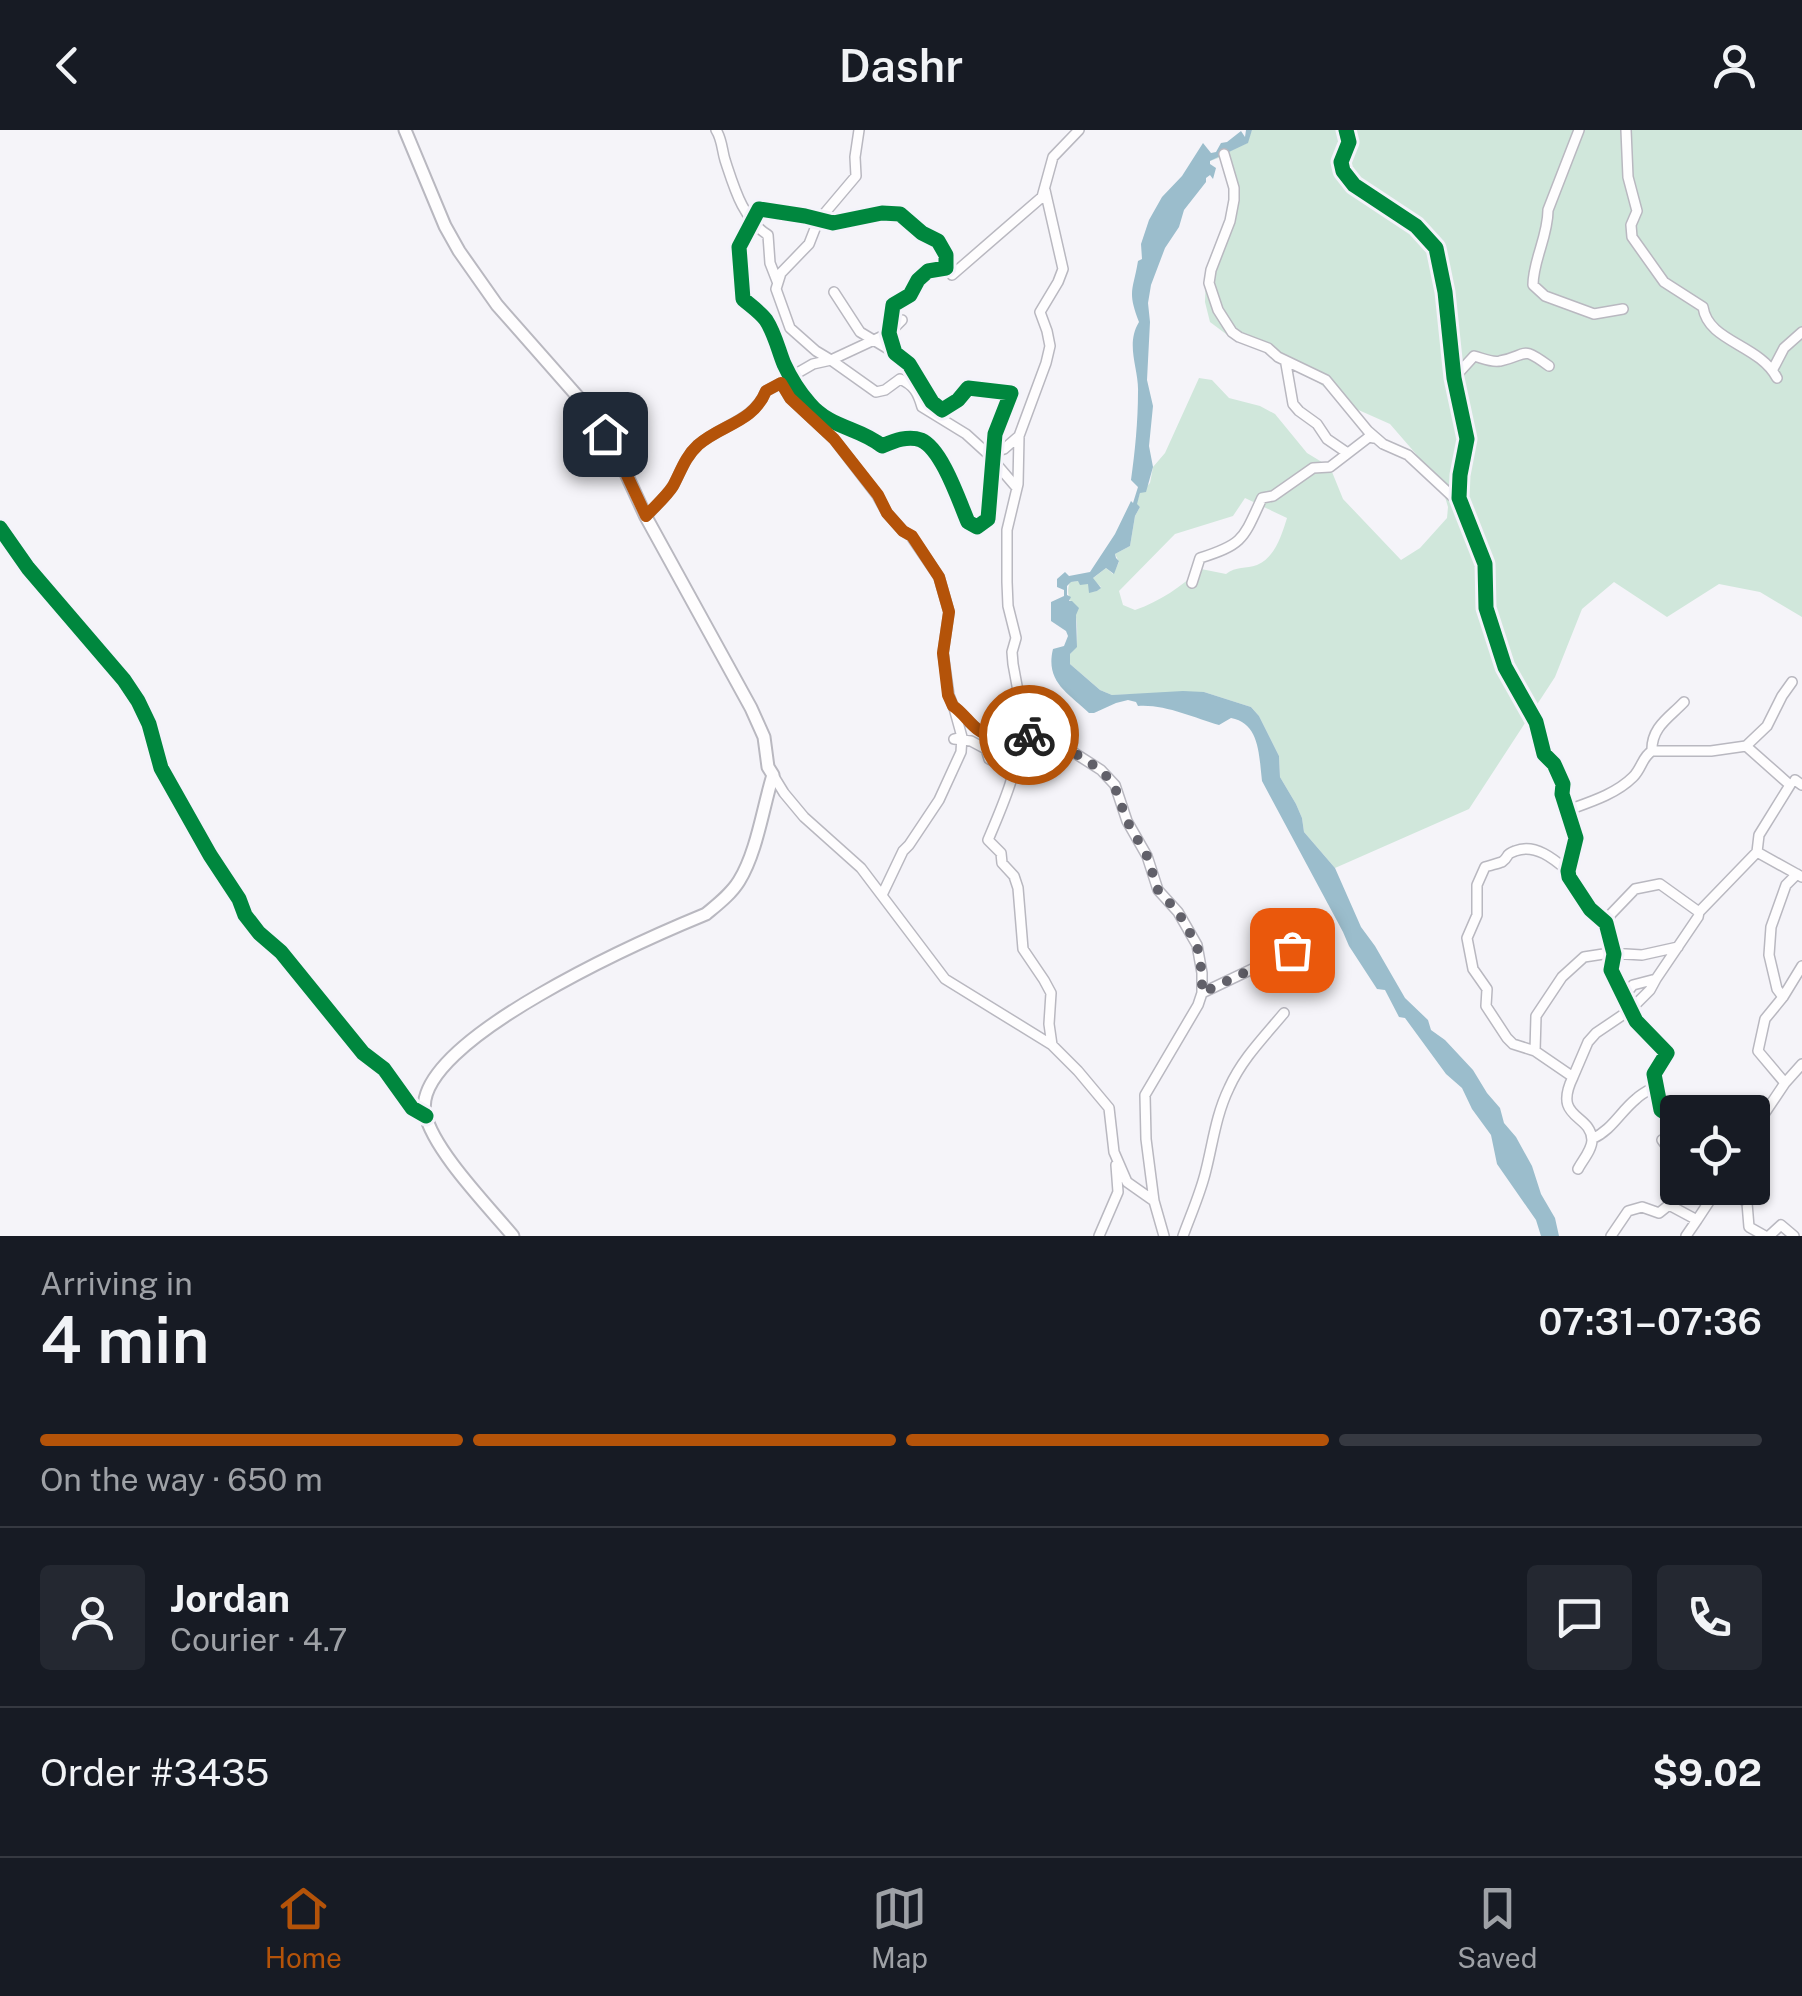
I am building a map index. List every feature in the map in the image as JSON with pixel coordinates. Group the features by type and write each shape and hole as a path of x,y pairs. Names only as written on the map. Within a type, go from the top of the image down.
{"main road":[{"path":"405,130 445,226 474,275 593,414 617,454 646,516 751,708 764,737 768,767 773,775 750,854 740,880 726,898 706,914 564,980 471,1039 448,1059 433,1080 424,1110 433,1134 513,1236"}],"street":[{"path":"859,130 856,176 831,203 809,244 777,282 790,328 816,352 876,392 900,379 912,384 922,408 966,434 1016,488"},
{"path":"952,275 1042,197 1053,157 1079,130"},
{"path":"1346,130 1349,141 1341,162 1354,186 1416,226 1436,248 1454,378 1467,439 1458,498 1485,564 1486,608 1505,667 1536,722 1544,754 1554,764 1563,784 1562,794 1576,838 1569,878 1606,923 1614,954 1611,970 1636,1021 1668,1053 1654,1074 1660,1102"},
{"path":"1579,130 1548,210 1533,285 1545,296 1594,314 1622,310"},
{"path":"1626,130 1628,177 1638,211 1632,237 1664,282 1703,307 1705,320 1714,331 1744,346 1775,373 1784,348 1802,332"},
{"path":"719,132 748,218 768,235 770,263 777,282"},
{"path":"1224,154 1234,194 1230,221 1209,278 1218,310 1232,332 1326,380 1368,431 1408,455 1458,498"},
{"path":"1039,736 1020,702 1012,652 1016,638 1006,582 1007,530 1016,488 1018,436 1050,346 1040,312 1063,269 1046,190"},
{"path":"834,292 860,332 909,364 932,402 942,410 968,388 1012,393 995,434 988,519 977,527 968,522 934,450 920,440 901,438 882,446 869,435 828,421 808,402 785,366 764,317 743,299 738,247 759,209 832,223 900,214 938,242 946,255 946,268 928,271 910,295 894,305 889,333 894,353"},
{"path":"646,516 671,490 687,456 717,432 753,412 766,391 813,364 831,360 889,333 902,320"},
{"path":"1454,378 1474,356 1498,362 1523,352 1535,355 1549,366"},
{"path":"1286,364 1293,404 1317,424 1327,440 1346,452"},
{"path":"781,383 790,398 834,439 878,495 887,513 912,536 939,577 949,612 943,653 948,695 962,736 961,752 938,800 903,851 882,895"},
{"path":"988,454 1004,449 1018,436"},
{"path":"1192,583 1200,558 1235,546 1262,498 1273,496 1313,468 1330,467 1369,437 1377,438"},
{"path":"1444,489 1460,475"},
{"path":"0,528 28,568 138,701 161,768 245,915 281,952 363,1052 384,1069 412,1108 426,1116"},
{"path":"1568,810 1620,788 1652,750 1712,751 1746,746 1767,726 1792,682"},
{"path":"1652,750 1660,724 1684,702"},
{"path":"953,706 980,731 992,736 1048,736 1101,770 1114,785 1158,890 1178,912 1197,945 1202,973 1198,1005 1144,1095 1154,1201 1164,1236"},
{"path":"1020,733 1002,808 988,840 1014,876 1023,950 1051,994 1052,1046"},
{"path":"962,736 954,738 971,740 986,749 995,762 1015,763"},
{"path":"1578,1169 1592,1138 1569,1110 1567,1090 1588,1042 1650,990 1698,912 1757,852 1759,836 1790,785 1746,746"},
{"path":"773,775 804,817 861,868 945,979 1052,1046 1107,1102 1118,1192 1099,1236"},
{"path":"1568,872 1552,857 1524,849 1486,867 1477,885 1477,915 1467,938 1473,969 1487,989 1486,1006 1513,1044 1535,1051 1573,1077"},
{"path":"1757,852 1799,876 1786,885 1771,927 1770,954 1777,989 1783,997"},
{"path":"1606,923 1635,889 1660,884 1698,912"},
{"path":"1202,993 1292,950 1304,948"},
{"path":"1535,1051 1536,1016 1562,977 1584,957 1642,955 1678,948"},
{"path":"1785,1083 1758,1051 1765,1019 1802,966"},
{"path":"1624,996 1632,984 1656,979"},
{"path":"1183,1236 1204,1180 1214,1130 1230,1085 1258,1041 1284,1014"},
{"path":"1770,1105 1802,1064"},
{"path":"1592,1138 1616,1122 1635,1099 1658,1085"},
{"path":"1114,1152 1127,1182 1154,1201"},
{"path":"1611,1236 1628,1210 1642,1207 1659,1213 1669,1205 1697,1220"},
{"path":"1686,1236 1707,1205"},
{"path":"1747,1205 1749,1228 1767,1236 1781,1225 1794,1236"}],"green space":[{"path":"1252,130 1802,130 1802,617 1760,592 1719,584 1667,617 1614,582 1582,609 1555,677 1469,809 1335,868 1304,832 1296,804 1280,777 1279,756 1251,707 1204,692 1112,695 1100,690 1070,664 1077,633 1068,594 1070,582 1089,584 1089,592 1097,591 1101,587 1092,579 1106,568 1113,574 1119,562 1115,554 1130,546 1140,493 1150,483 1153,467 1165,453 1199,378 1212,380 1229,398 1275,414 1307,453 1330,467 1343,499 1401,560 1420,548 1447,518 1443,490 1390,424 1354,408 1306,374 1249,342 1230,337 1210,322 1205,302 1206,270 1224,224 1232,186 1224,156 1210,161 1247,143","holes":["1245,498 1287,518 1273,551 1263,562 1226,574 1201,569 1153,602 1135,610 1123,605 1119,591 1175,534 1233,516"]}],"water":[{"path":"1246,130 1252,130 1248,143 1210,161 1216,168 1213,179 1210,175 1206,178 1184,210 1151,285 1147,380 1153,406 1149,446 1153,467 1146,492 1140,493 1130,546 1115,554 1119,561 1114,574 1106,568 1093,578 1101,588 1097,591 1089,593 1088,584 1080,585 1078,581 1067,586 1069,601 1079,608 1077,647 1070,654 1070,664 1100,690 1112,695 1204,692 1251,707 1259,716 1279,756 1280,777 1296,804 1304,832 1335,868 1361,927 1405,998 1428,1020 1431,1030 1473,1070 1500,1108 1504,1123 1532,1166 1559,1236 1541,1236 1536,1220 1497,1164 1491,1135 1462,1088 1446,1074 1405,1018 1399,1017 1385,990 1377,989 1349,946 1262,781 1259,751 1248,726 1231,718 1219,725 1169,709 1138,706 1128,700 1089,713 1060,686 1052,670 1053,649 1064,646 1068,636 1051,621 1051,602 1064,596 1064,590 1057,587 1057,579 1065,572 1069,576 1090,572 1133,503 1138,487 1131,480 1138,403 1133,339 1139,322 1132,291 1149,220 1203,143 1211,153 1216,152 1221,143 1241,131 1245,137"}],"cycle path":[{"path":"1346,130 1349,142 1341,162 1343,171 1354,185 1416,226 1436,248 1454,378 1467,439 1459,498 1485,564 1486,608 1505,667 1536,722 1544,754 1554,764 1563,784 1562,794 1576,838 1569,877 1590,909 1606,923 1614,954 1611,970 1636,1021 1667,1053 1654,1074 1660,1105"},
{"path":"759,209 833,223 882,213 900,214 938,241 946,255 946,268 928,271 910,295 893,305 889,333 895,353 909,364 932,402 942,410 968,388 1011,393 995,434 988,519 977,527 968,522 949,476 929,445 911,438 882,446 826,418 799,390 766,320 743,299 739,247 759,209"},
{"path":"0,528 28,568 138,701 161,768 245,915 281,952 363,1053 384,1069 412,1108 426,1116"}],"way so far":[{"path":"1029,735 1048,736 1101,770 1114,785 1158,890 1178,912 1197,945 1202,993 1292,950"}],"route":[{"path":"605,434 646,516 671,490 687,456 700,443 753,412 766,391 781,383 790,398 834,439 878,495 887,513 912,536 939,577 949,612 943,653 953,706 980,731 992,736 1029,735"}]}
